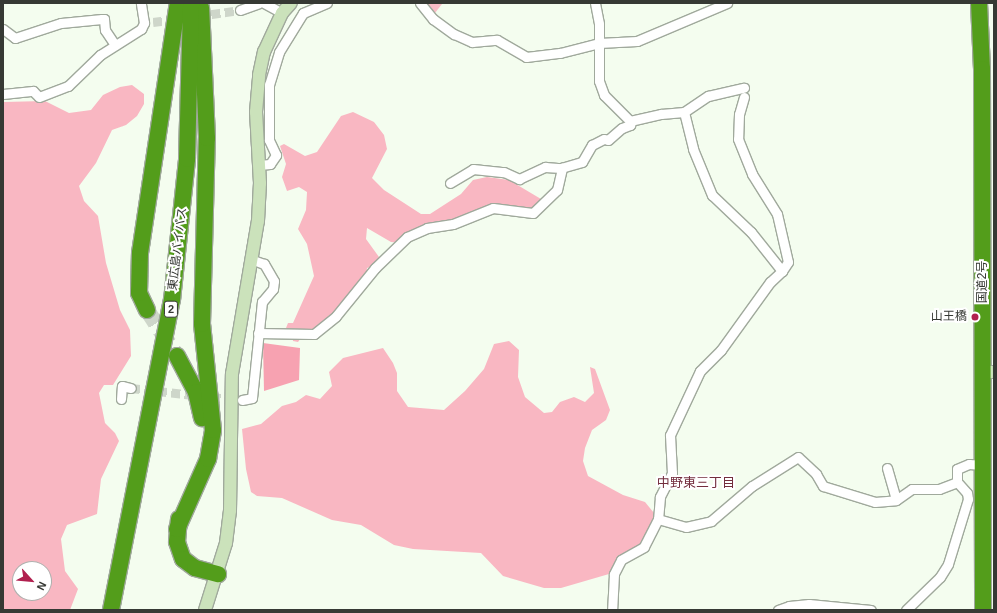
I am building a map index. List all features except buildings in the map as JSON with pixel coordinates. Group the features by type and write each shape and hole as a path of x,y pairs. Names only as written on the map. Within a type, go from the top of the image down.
{"highway":[{"path":"147,310 139,293 140,254 178,3"},
{"name":"東広島バイパス","path":"111,610 151,417 173,293 187,159 191,3"},
{"path":"177,528 208,459 213,430 202,324 207,138 201,3"},
{"name":"国道2号","path":"979,3 982,69 989,372 983,465 983,610"},
{"path":"177,356 196,392 203,423 200,452 177,528 178,552 183,559 194,568 216,578"}],"street":[{"path":"3,94 33,91 39,97 68,86 115,44 134,35 148,23 141,3"},
{"path":"240,10 259,3"},
{"path":"264,3 282,13"},
{"path":"204,610 216,578 226,543 230,511 232,374 253,260 258,221 259,165 256,112 260,65 282,13 291,3"},
{"path":"259,165 270,164 276,155 268,134 269,85 272,69 279,52 296,22 303,13 315,6 327,3"},
{"path":"420,3 433,19 454,34 472,42 497,40 523,57 554,54 599,43 637,41 727,3"},
{"path":"595,3 599,43 600,87 612,105 630,121"},
{"path":"3,29 14,38 61,24 104,19 105,30 115,44"},
{"path":"612,610 614,574 621,560 644,547 658,519 660,497 672,473 670,435 700,371 721,350 770,282 782,271 788,262 777,214 752,174 738,139 739,114 744,92 708,96 684,112 661,114 630,121"},
{"path":"684,112 691,143 712,195 751,232 782,271"},
{"path":"450,183 473,169 504,172 518,179 545,167 562,168 582,162 592,145 604,139 608,140 622,128 630,125 630,121"},
{"path":"258,333 314,334 336,316 375,268 406,237 427,228 453,224 493,208 533,213 557,190 562,168"},
{"path":"242,400 252,398 262,302 273,289 274,281 264,264 253,260"},
{"path":"121,399 122,386 131,388"},
{"path":"658,519 686,527 711,521 752,486 798,457 816,474 823,486 875,502 896,500 912,489 940,489 957,482"},
{"path":"906,610 940,577 948,564 968,499 967,493 957,482 957,469 969,464 983,465"},
{"path":"887,468 896,500"},
{"path":"778,610 809,604 871,610"}],"shaded area":[{"path":"423,3 440,3 442,4 435,13"},
{"path":"132,85 144,94 144,104 137,116 126,125 112,130 96,163 79,186 84,201 98,216 106,263 120,310 130,330 131,356 113,385 104,385 99,393 105,423 115,433 119,441 101,479 97,514 67,525 61,539 65,571 78,589 70,610 3,610 3,102 45,101 69,113 91,110 103,95 120,87"},
{"path":"353,112 374,122 384,135 387,149 372,178 384,190 421,214 430,214 461,194 473,180 487,177 509,180 541,199 538,206 530,211 486,206 402,243 391,242 367,228 366,239 379,257 377,265 367,268 366,278 326,330 318,337 303,335 298,342 293,341 292,334 286,328 288,323 293,323 314,276 307,244 298,229 306,210 307,192 299,187 287,191 282,177 286,164 280,146 284,144 305,156 317,152 341,116"},
{"path":"509,341 519,350 518,377 525,397 544,413 552,412 560,402 574,397 585,402 594,393 590,367 595,369 610,410 606,420 592,430 585,448 583,461 588,476 623,495 645,502 654,513 654,531 647,541 617,562 609,574 561,588 544,588 503,576 481,553 413,549 394,545 361,525 332,520 282,498 257,496 251,492 246,469 242,429 261,424 282,406 296,402 306,395 320,399 332,386 329,372 343,358 383,348 393,363 397,373 397,391 408,407 444,410 465,391 484,369 494,344"},
{"path":"263,343 300,348 299,380 264,391"}],"tunnel":[{"path":"198,16 240,10"},
{"path":"153,22 179,19"},
{"path":"147,310 177,356"},
{"path":"131,388 238,400"}],"place":[{"name":"山王橋","path":"975,317"}],"district":[{"name":"中野東三丁目","path":"696,483"}]}
